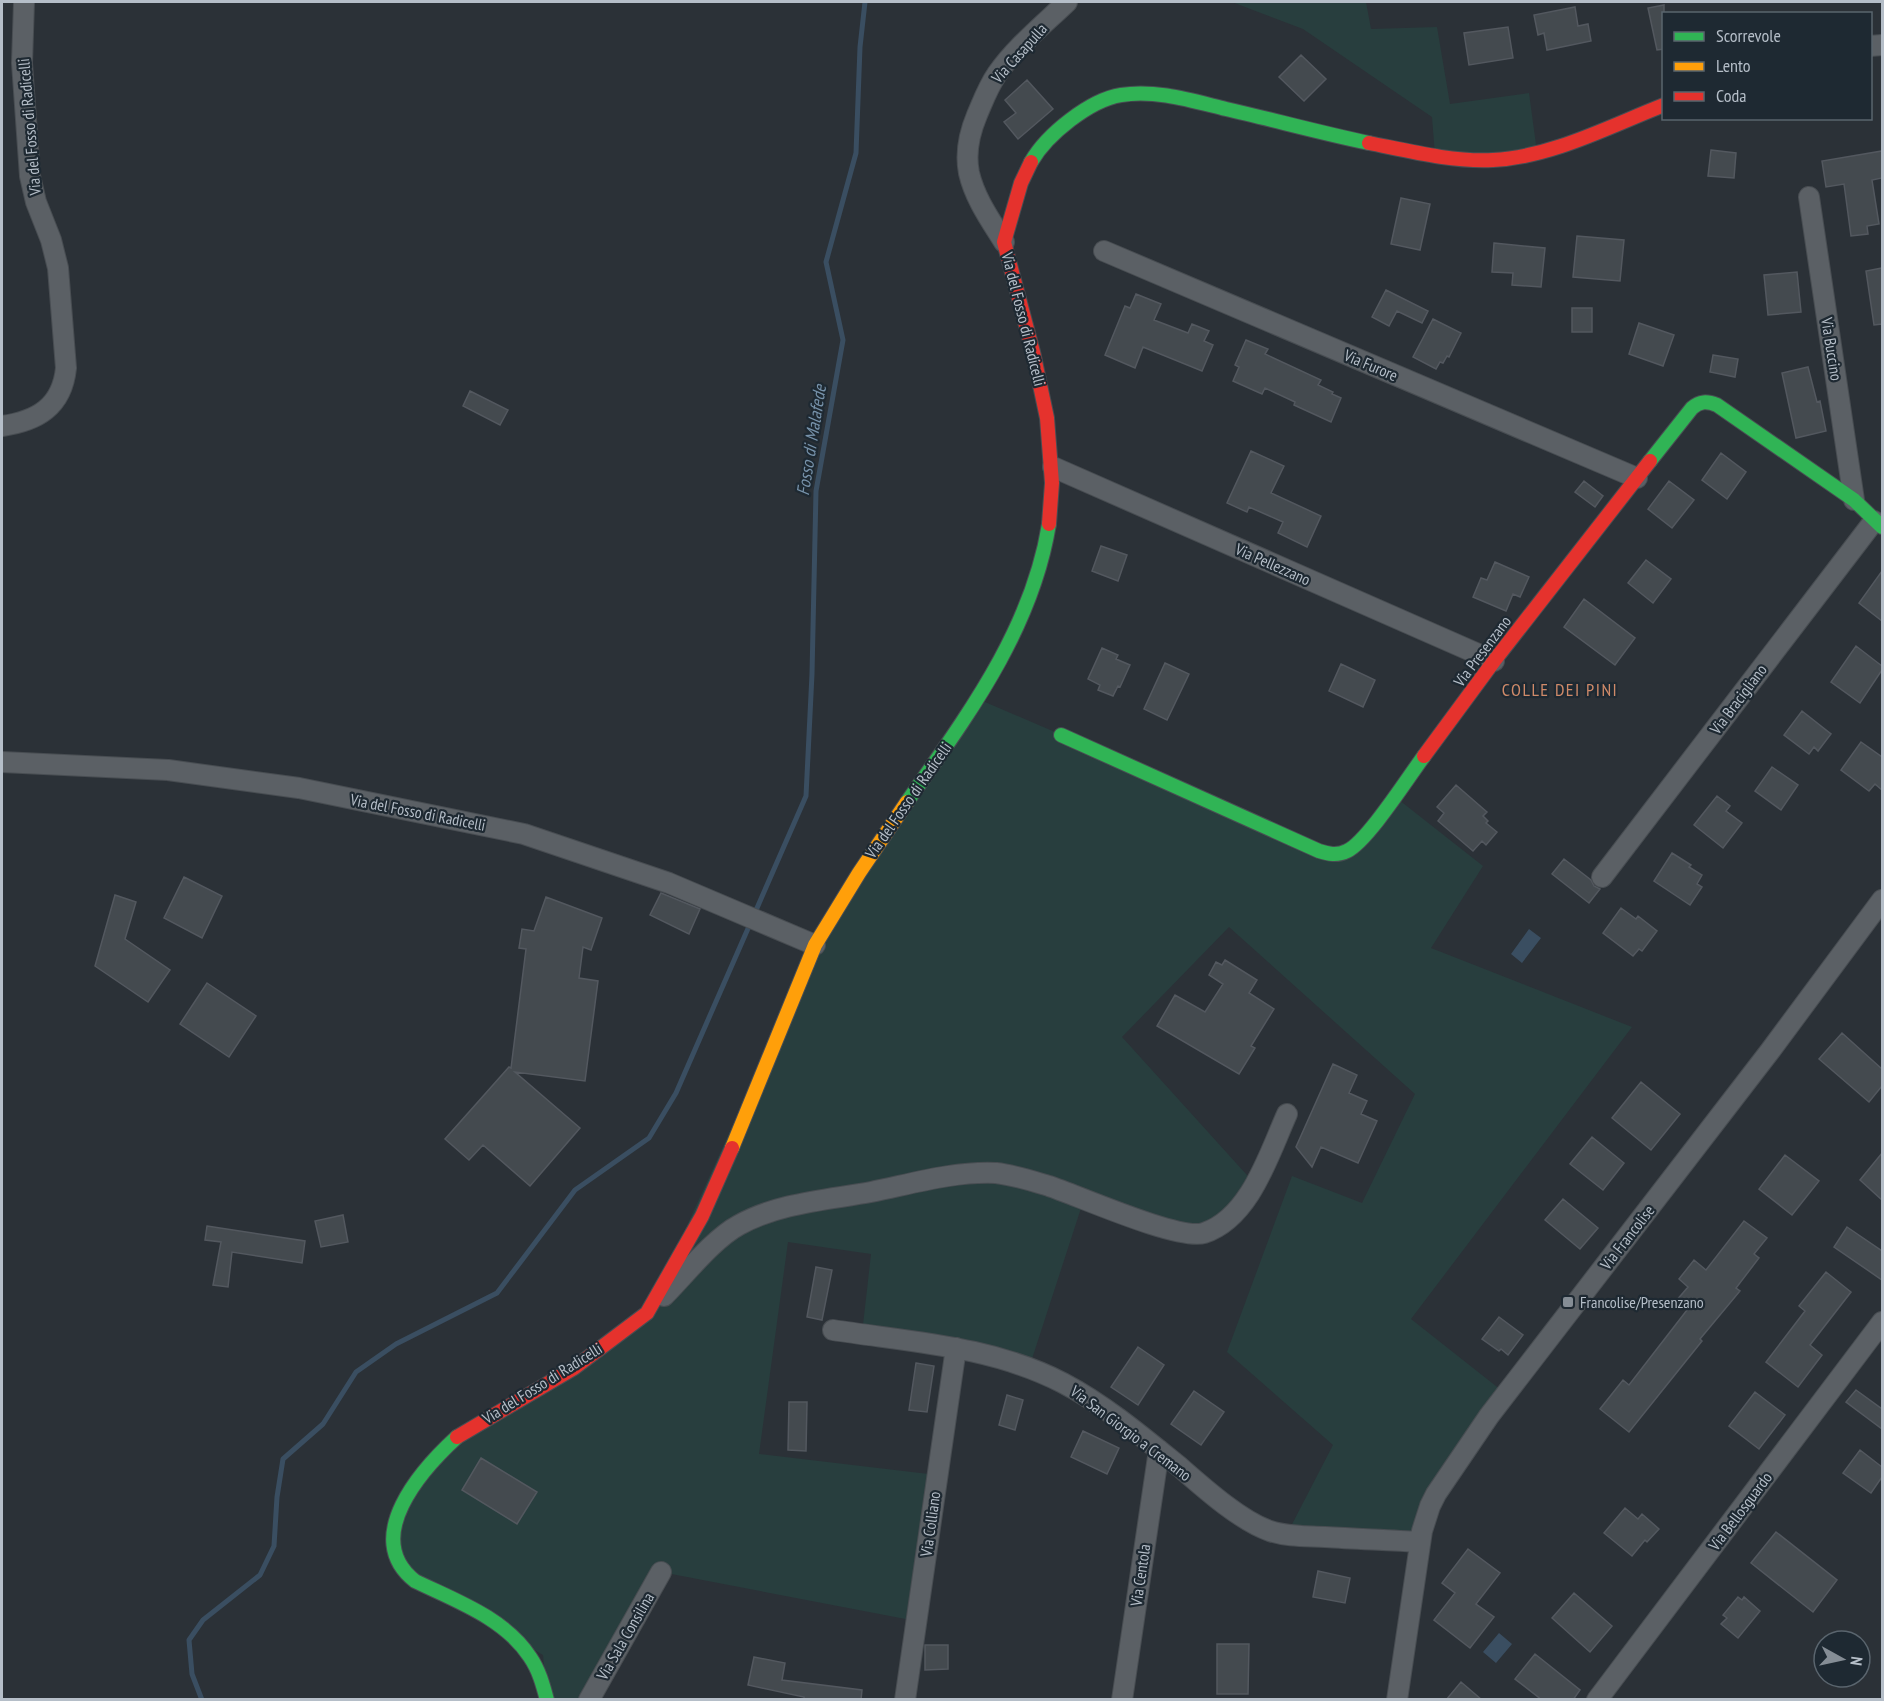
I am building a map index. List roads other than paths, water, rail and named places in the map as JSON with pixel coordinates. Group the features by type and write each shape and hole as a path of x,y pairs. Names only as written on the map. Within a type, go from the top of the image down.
{"street":[{"name":"Via del Fosso di Radicelli","path":"2,426 29,421 44,411 58,393 66,368 58,268 51,240 36,202 30,176 22,54 24,2"},
{"name":"Via Casapulla","path":"1004,242 982,205 972,182 967,163 969,136 996,75 1012,55 1067,2"},
{"name":"Via del Fosso di Radicelli","path":"547,1700 543,1678 536,1663 516,1639 490,1620 415,1581 406,1574 395,1553 394,1534 397,1517 404,1498 416,1480 453,1439 574,1368 647,1313 716,1188 815,945 857,874 978,699 1018,625 1034,587 1045,550 1052,509 1053,467 1045,403 1004,242 1022,182 1041,146 1065,123 1105,99 1117,95 1144,94 1187,100 1381,146 1478,160 1507,159 1546,150 1662,106"},
{"name":"Via Buccino","path":"1809,197 1854,500"},
{"name":"Via Furore","path":"1104,251 1637,478"},
{"name":"Via Presenzano","path":"1061,735 1318,851 1340,855 1355,847 1364,837 1494,661 1692,408 1700,402 1709,401 1854,500 1878,524"},
{"name":"Via Pellezzano","path":"1053,467 1494,661"},
{"name":"Via Bracigliano","path":"1602,877 1878,524"},
{"name":"Via del Fosso di Radicelli","path":"2,762 168,770 300,788 421,811 524,834 669,883 815,945"},
{"name":"Via Francolise","path":"1397,1700 1420,1542 1432,1500 1489,1416 1770,1051 1882,900"},
{"path":"647,1313 716,1243 750,1219 782,1209 951,1176 977,1173 1015,1176 1178,1233 1201,1234 1224,1222 1242,1205 1255,1184 1287,1114"},
{"name":"Via Bellosguardo","path":"1597,1700 1882,1323"},
{"name":"Via San Giorgio a Cremano","path":"833,1330 956,1348 1015,1364 1063,1383 1159,1450 1211,1494 1271,1531 1293,1535 1420,1542"},
{"name":"Via Colliano","path":"905,1700 956,1348"},
{"name":"Via Centola","path":"1122,1700 1159,1450"},
{"name":"Via Sala Consilina","path":"589,1700 661,1572"}],"water":[{"path":"1529,929 1541,938 1522,963 1511,954"},
{"path":"1499,1633 1512,1644 1496,1663 1483,1652"}],"waterway":[{"name":"Fosso di Malafede","path":"202,1700 192,1674 189,1640 203,1620 260,1575 274,1546 277,1497 283,1459 323,1424 356,1372 396,1344 497,1293 575,1190 649,1138 676,1093 806,796 812,674 816,491 843,340 826,262 856,153 860,47 865,2"}],"place":[{"name":"Francolise/Presenzano","path":"1568,1302"}],"district":[{"name":"COLLE DEI PINI","path":"1560,689"}]}
